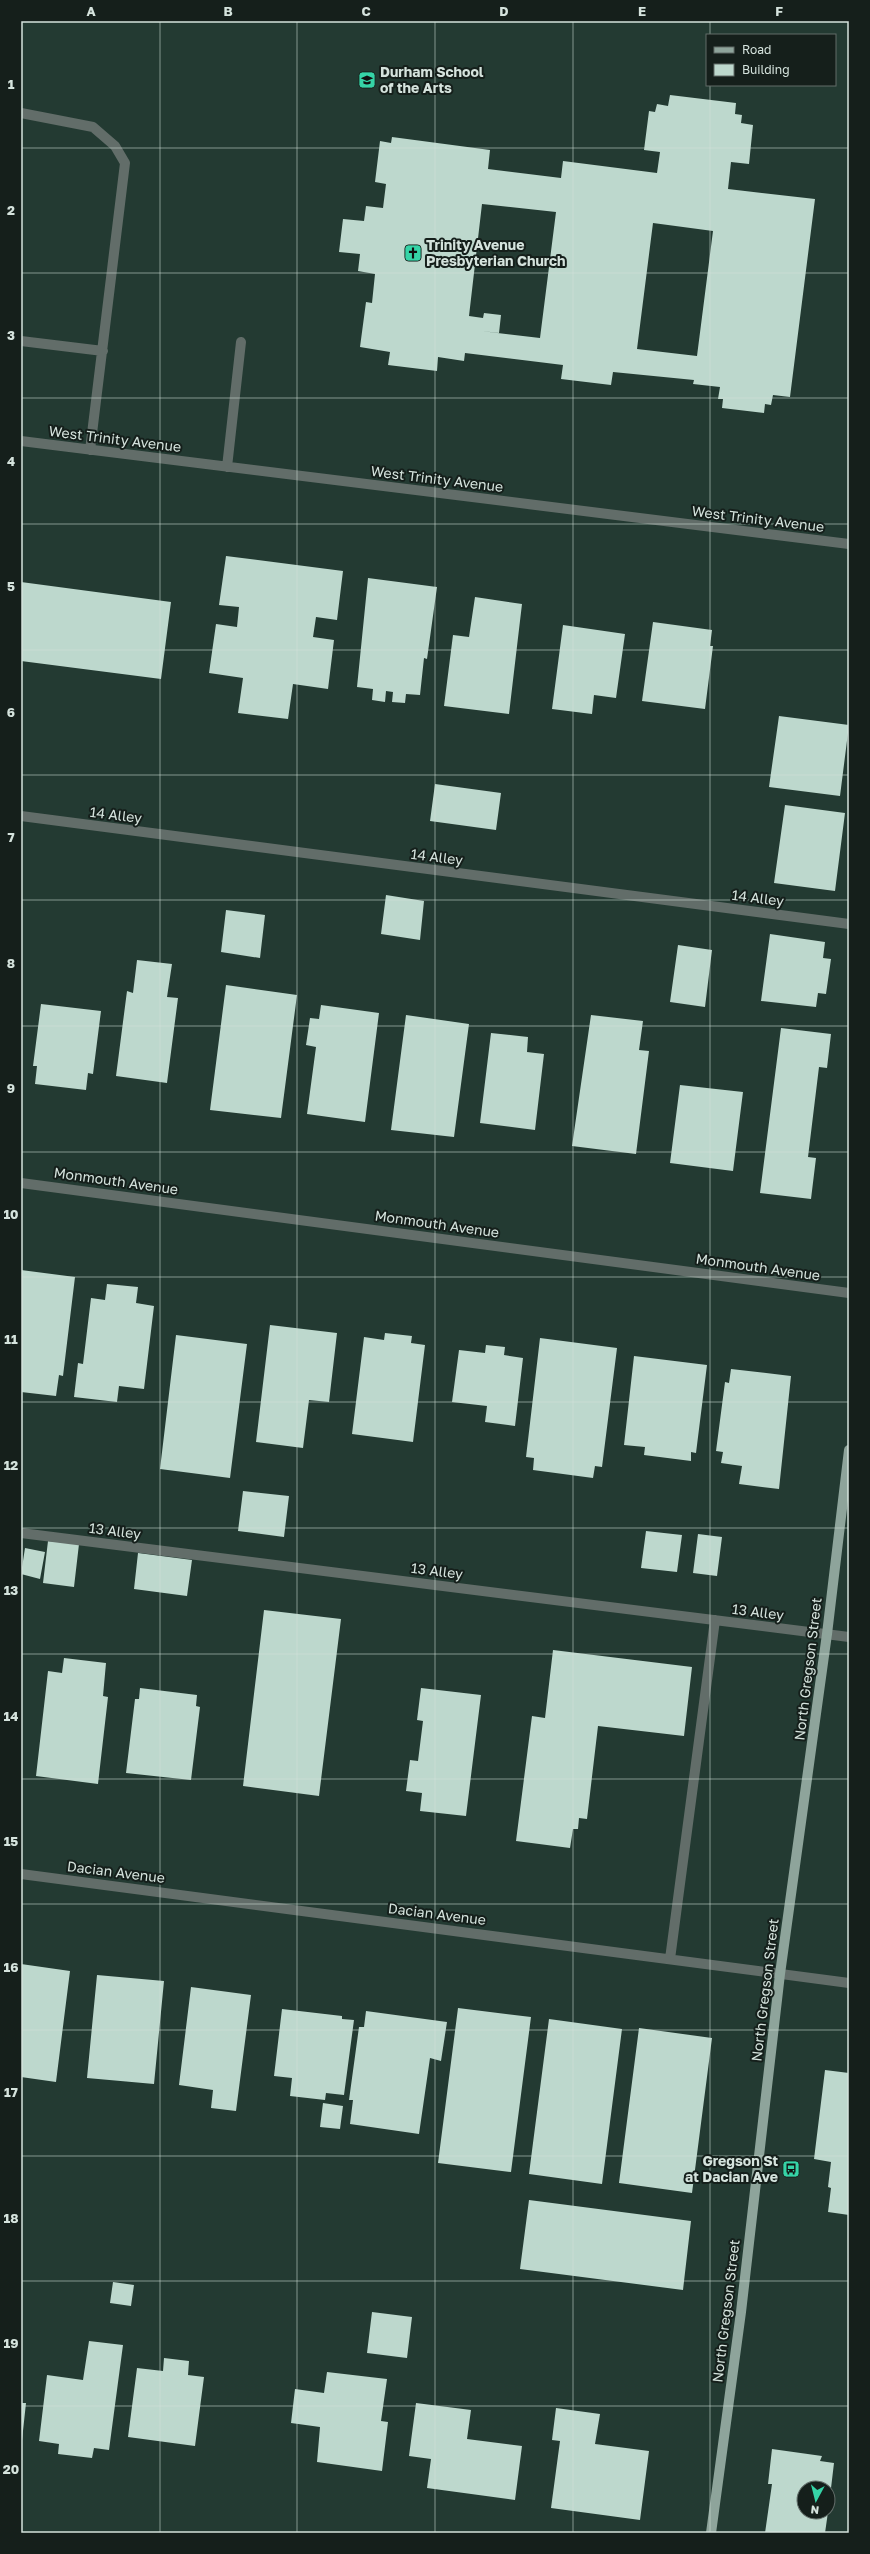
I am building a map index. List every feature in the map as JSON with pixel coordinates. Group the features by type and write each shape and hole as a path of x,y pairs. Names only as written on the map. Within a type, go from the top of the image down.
{"main road":[{"name":"North Gregson Street","path":"711,2533 741,2312 780,1974 827,1634 849,1450"}],"street":[{"path":"21,113 93,127 115,146 125,163 90,450"},
{"path":"21,341 103,351"},
{"path":"227,467 241,342"},
{"name":"West Trinity Avenue","path":"21,441 849,544"},
{"name":"14 Alley","path":"21,816 849,924"},
{"name":"Monmouth Avenue","path":"21,1183 849,1293"},
{"name":"13 Alley","path":"21,1533 849,1637"},
{"path":"670,1959 715,1620"},
{"name":"Dacian Avenue","path":"21,1874 849,1983"}],"building":[{"name":"Trinity Avenue Presbyterian Church","path":"670,95 736,103 735,114 742,115 741,123 753,125 749,164 731,162 728,189 815,199 790,397 773,395 771,405 765,404 764,413 722,408 723,399 718,399 720,387 693,384 694,380 613,372 611,385 561,379 563,365 465,353 464,361 438,357 437,371 388,365 390,352 360,347 366,302 372,303 375,274 358,271 360,254 339,252 343,219 364,221 366,206 383,208 386,184 375,182 380,141 391,143 392,137 490,150 488,169 561,178 563,161 657,173 660,152 644,150 649,111 655,112 657,104 668,106","holes":["482,204 556,212 540,338 481,331 499,333 501,315 484,313 483,318 469,316","653,223 713,231 697,356 637,349"]},
{"path":"226,556 343,571 337,620 316,617 313,637 334,640 328,689 293,684 288,719 238,713 243,678 209,673 216,624 237,627 239,607 219,605"},
{"path":"368,578 437,587 427,659 424,658 420,695 406,694 405,703 392,702 393,692 386,691 385,702 372,700 373,689 357,687"},
{"path":"21,582 171,602 161,679 21,661"},
{"path":"475,597 522,604 509,714 444,706 453,635 469,637"},
{"path":"653,622 712,630 710,646 713,646 705,709 642,701"},
{"path":"563,625 625,634 616,698 594,695 592,714 552,709"},
{"path":"779,716 849,725 840,796 769,787"},
{"path":"435,784 501,793 496,830 430,821"},
{"path":"785,805 845,813 835,891 774,883"},
{"path":"386,895 424,901 420,940 381,934"},
{"path":"226,910 265,915 260,958 221,952"},
{"path":"770,934 825,942 823,958 831,959 826,994 818,993 816,1007 761,1001"},
{"path":"678,945 712,950 705,1007 670,1002"},
{"path":"137,960 172,964 167,997 178,998 167,1083 116,1076 127,991 133,993"},
{"path":"226,985 297,995 281,1118 210,1110"},
{"path":"41,1004 101,1011 93,1074 88,1073 86,1090 35,1084 37,1066 33,1066"},
{"path":"321,1005 379,1013 365,1122 307,1114 316,1047 306,1045 310,1018 319,1019"},
{"path":"406,1015 469,1024 454,1137 391,1130"},
{"path":"591,1015 643,1021 639,1050 649,1051 636,1154 572,1146"},
{"path":"781,1028 831,1034 827,1068 819,1067 808,1157 816,1158 811,1199 760,1193"},
{"path":"491,1033 528,1037 527,1052 544,1054 535,1130 480,1123"},
{"path":"680,1085 743,1092 733,1171 670,1163"},
{"path":"21,1270 75,1277 63,1376 59,1375 56,1396 21,1392"},
{"path":"107,1284 138,1287 136,1303 154,1306 144,1389 119,1386 117,1402 74,1397 78,1363 83,1364 91,1298 105,1300"},
{"path":"270,1325 337,1333 329,1402 309,1400 303,1448 256,1442"},
{"path":"385,1333 412,1336 411,1343 425,1345 413,1442 352,1434 364,1337 384,1340"},
{"path":"176,1335 247,1344 230,1478 160,1469"},
{"path":"540,1338 617,1348 602,1467 595,1466 593,1478 533,1470 534,1458 526,1457"},
{"path":"486,1345 505,1347 504,1355 523,1358 515,1426 485,1422 487,1406 452,1402 459,1350 485,1353"},
{"path":"634,1356 707,1365 696,1453 691,1452 691,1461 644,1455 645,1447 624,1445"},
{"path":"731,1369 791,1376 779,1489 739,1484 742,1466 721,1463 723,1452 716,1451 725,1382 729,1383"},
{"path":"243,1491 289,1496 284,1537 238,1531"},
{"path":"646,1531 682,1535 677,1572 641,1568"},
{"path":"698,1534 722,1537 717,1576 693,1573"},
{"path":"48,1541 79,1544 74,1587 43,1583"},
{"path":"25,1548 45,1552 40,1579 21,1574"},
{"path":"138,1553 192,1560 187,1596 134,1589"},
{"path":"264,1610 341,1619 319,1796 243,1786"},
{"path":"553,1650 692,1667 684,1736 598,1726 587,1819 579,1818 578,1829 573,1829 570,1848 516,1841 532,1716 545,1718"},
{"path":"64,1658 106,1663 103,1696 108,1697 98,1784 36,1776 48,1671 62,1673"},
{"path":"140,1688 197,1695 196,1706 200,1707 191,1780 126,1773 135,1699 139,1699"},
{"path":"421,1688 481,1695 466,1816 420,1811 422,1793 406,1791 410,1760 418,1761 423,1721 417,1720"},
{"path":"21,1964 70,1971 56,2082 21,2077"},
{"path":"97,1975 164,1981 154,2084 87,2078"},
{"path":"191,1987 251,1995 236,2111 211,2108 213,2090 179,2085"},
{"path":"458,2008 531,2017 511,2172 438,2163"},
{"path":"282,2009 342,2016 342,2019 354,2020 344,2095 326,2093 325,2100 290,2096 292,2078 274,2076"},
{"path":"366,2011 447,2022 441,2061 430,2058 419,2134 350,2124 353,2100 349,2100 359,2027 364,2027"},
{"path":"549,2019 622,2029 602,2184 529,2174"},
{"path":"639,2028 712,2038 692,2193 619,2183"},
{"path":"825,2070 849,2073 849,2215 828,2212 831,2188 828,2187 831,2162 814,2159"},
{"path":"323,2103 343,2106 340,2129 320,2127"},
{"path":"529,2200 691,2221 683,2290 520,2269"},
{"path":"113,2282 134,2285 131,2306 110,2303"},
{"path":"372,2312 412,2317 407,2358 367,2353"},
{"path":"89,2341 123,2345 109,2450 94,2448 92,2458 58,2454 59,2444 39,2441 47,2375 83,2380"},
{"path":"164,2358 189,2361 188,2375 204,2377 195,2446 128,2437 137,2368 163,2371"},
{"path":"327,2372 387,2379 381,2421 388,2422 382,2471 317,2462 320,2427 291,2423 295,2389 324,2393"},
{"path":"21,2403 26,2403 22,2440 21,2440"},
{"path":"416,2403 471,2410 467,2439 522,2446 515,2500 427,2488 431,2459 409,2456"},
{"path":"556,2408 600,2414 595,2444 649,2451 640,2520 551,2508 560,2441 552,2440"},
{"path":"772,2449 822,2456 820,2461 834,2463 832,2480 796,2480 796,2520 827,2520 825,2533 765,2533 772,2484 768,2484"}],"place":[{"name":"Durham School of the Arts","path":"367,80"},
{"name":"Trinity Avenue Presbyterian Church","path":"413,253"},
{"name":"Gregson St at Dacian Ave","path":"791,2169"}]}
